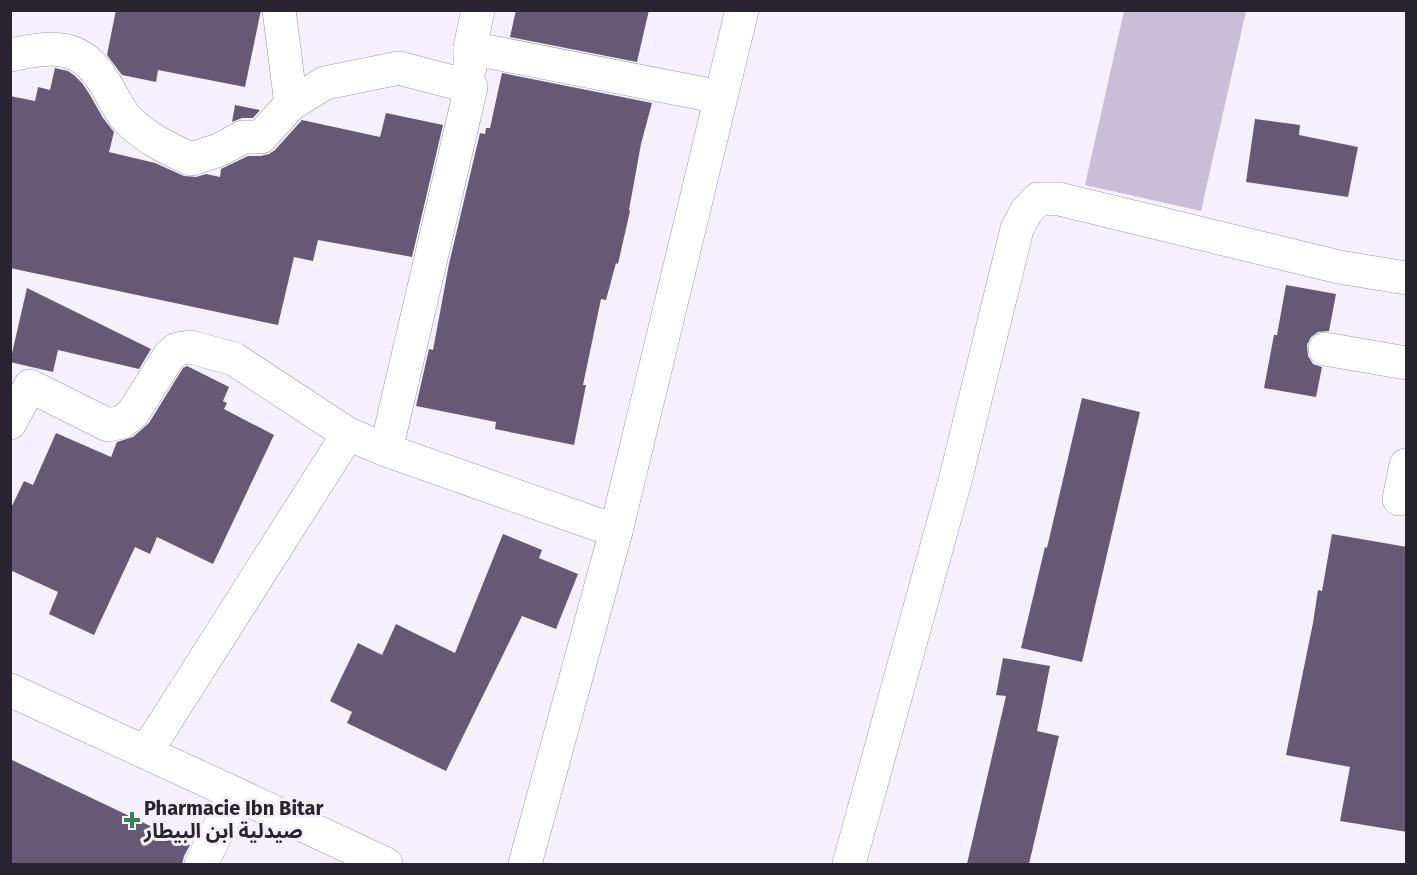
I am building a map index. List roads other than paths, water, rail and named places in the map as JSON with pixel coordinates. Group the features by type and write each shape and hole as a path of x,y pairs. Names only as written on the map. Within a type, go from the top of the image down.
{"street":[{"path":"279,10 291,104"},
{"path":"386,450 471,87 470,48 478,10"},
{"path":"525,864 616,531 742,10"},
{"path":"470,48 720,97"},
{"path":"10,55 53,49 72,51 98,70 127,119 158,144 191,159 219,150 243,137 261,137 291,104 325,83 399,68 471,87"},
{"path":"849,864 955,481 1017,229 1026,212 1038,199 1059,199 1339,267 1407,278"},
{"path":"10,423 20,382 108,425 122,422 133,413 169,356 177,349 191,347 234,359 348,434 386,450 616,531"},
{"path":"1325,349 1407,363"},
{"path":"146,752 348,434"},
{"path":"1400,499 1407,465"},
{"path":"11,691 386,864"},
{"path":"201,864 237,794"}],"place":[{"name":"Pharmacie Ibn Bitar صيدلية ابن البيطار","path":"132,820"}]}
